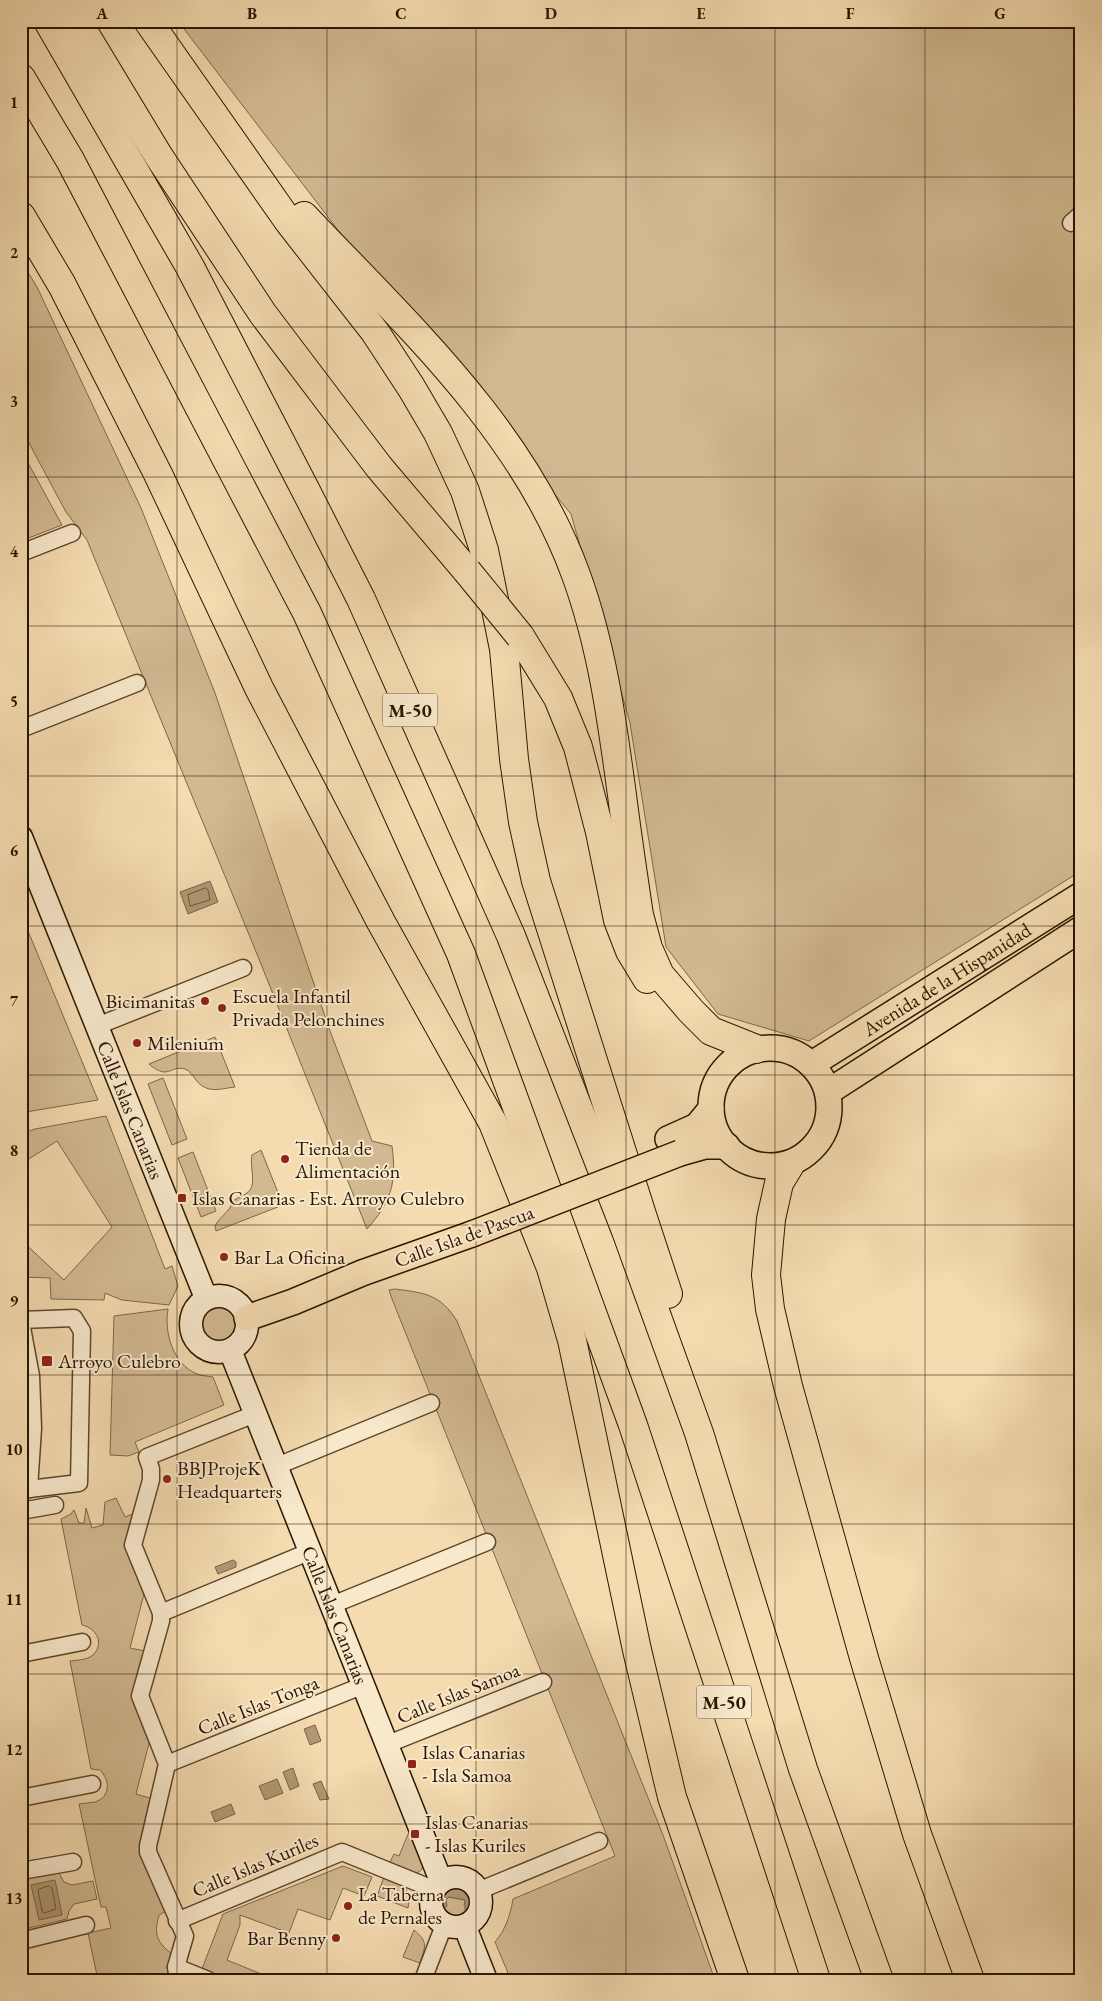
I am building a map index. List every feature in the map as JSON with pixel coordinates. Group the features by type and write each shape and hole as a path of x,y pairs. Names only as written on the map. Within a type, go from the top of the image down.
{"highway":[{"name":"M-50","path":"48,21 190,267 360,599 511,936 622,1222 699,1433 803,1769 879,1980"},
{"path":"77,21 158,155 263,314 379,467 520,636 558,698 578,747 600,832 618,920 630,951 649,982 684,1017 711,1031 756,1049"},
{"path":"148,21 289,222 375,332 438,432 464,492 484,550 504,649 514,759 523,822 536,880 632,1187 696,1380 699,1433"},
{"name":"M-50","path":"21,78 70,160 307,613 461,954 633,1425 816,1980"},
{"path":"194,85 299,211 430,347 507,442 535,487 554,524 576,576 598,649 607,692 639,915 648,948 660,975 711,1031"},
{"path":"21,216 62,284 158,474 259,688 354,870 493,1123 552,1268 572,1340 637,1650 672,1797 735,1980"},
{"path":"790,1165 779,1183 771,1219 766,1275 770,1309 788,1386 864,1658 917,1834 970,1980"}],"main road":[{"name":"Avenida de la Hispanidad","path":"812,1064 1081,895"},
{"name":"Avenida de la Hispanidad","path":"828,1092 1081,929"},
{"path":"756,1049 790,1051 812,1064 828,1092 828,1124 811,1151 790,1165 758,1166 732,1153 716,1131 711,1109 711,1100 717,1081 728,1065 756,1049"},
{"path":"674,1146 697,1126 711,1109"},
{"path":"674,1146 727,1146"},
{"name":"Calle Isla de Pascua","path":"245,1314 293,1302 468,1227 674,1146"}],"street":[{"path":"21,553 72,533"},
{"path":"21,730 137,683"},
{"name":"Calle Islas Canarias","path":"21,837 206,1298"},
{"path":"97,1026 243,968"},
{"path":"226,1296 237,1302 245,1314 247,1326 244,1337 237,1346 230,1350 210,1351 202,1346 192,1332 193,1314 198,1305 206,1298 226,1296"},
{"path":"25,1490 79,1482 82,1331 74,1318 21,1321 31,1376 33,1428 25,1490 25,1510 56,1505"},
{"name":"Calle Islas Canarias","path":"230,1350 388,1744 437,1885"},
{"path":"277,1466 430,1403"},
{"path":"208,1980 177,1973 185,1936 148,1852 167,1764 140,1696 161,1621 161,1613 133,1545 151,1480 152,1469 147,1458 256,1414"},
{"path":"332,1605 487,1542"},
{"path":"161,1613 311,1550"},
{"path":"21,1654 82,1642"},
{"name":"Calle Islas Samoa","path":"388,1744 543,1682"},
{"name":"Calle Islas Tonga","path":"167,1764 364,1685"},
{"path":"21,1798 92,1784"},
{"path":"478,1891 599,1842"},
{"name":"Calle Islas Kuriles","path":"177,1921 342,1852 437,1885"},
{"path":"21,1871 73,1862"},
{"path":"458,1878 468,1880 478,1891 481,1905 475,1919 454,1926 437,1920 431,1908 431,1900 437,1885 458,1878"},
{"path":"21,1940 86,1925"},
{"path":"423,1980 454,1926"},
{"path":"454,1926 486,1980"}],"shaded area":[{"path":"178,21 1081,21 1081,871 809,1041 718,1014 666,947 630,723 571,514 344,238"},
{"path":"21,261 37,287 141,508 215,693 330,1031 372,1141 392,1146 394,1171 387,1201 367,1229 259,959 87,540 66,512 21,428"},
{"path":"21,450 62,525 21,541"},
{"path":"21,914 98,1100 26,1112 21,1115"},
{"path":"215,1037 235,1087 209,1089 200,1084 185,1069 180,1068 165,1072 149,1064"},
{"path":"163,1078 187,1139 172,1145 148,1084"},
{"path":"106,1116 165,1269 172,1266 178,1286 169,1305 122,1300 105,1293 104,1300 51,1299 50,1278 21,1277 21,1240 64,1280 112,1227 57,1141 21,1164 21,1134 35,1129"},
{"path":"261,1150 283,1205 216,1231 215,1226 230,1208 233,1201 250,1190 253,1181 252,1155"},
{"path":"193,1152 216,1211 201,1217 178,1158"},
{"path":"395,1289 431,1296 444,1305 457,1321 663,1835 715,1980 511,1980 495,1942 507,1922 513,1899 615,1856 392,1299 389,1290"},
{"path":"220,1306 234,1311 239,1325 234,1339 220,1344 206,1339 201,1325 206,1311"},
{"path":"168,1309 167,1328 176,1355 182,1363 199,1375 213,1377 224,1405 135,1442 139,1452 128,1456 110,1455 114,1316"},
{"path":"116,1498 125,1517 135,1513 127,1547 145,1590 130,1648 145,1651 132,1697 149,1743 136,1794 153,1799 144,1842 168,1910 159,1915 157,1932 159,1941 171,1953 169,1965 171,1980 130,1980 121,1974 114,1974 103,1980 98,1980 88,1933 111,1928 106,1907 101,1907 79,1804 100,1800 106,1792 107,1783 100,1770 91,1769 70,1661 91,1657 97,1650 98,1641 91,1629 82,1625 61,1519 71,1514 74,1510 79,1523 84,1523 86,1508 92,1528 103,1525 105,1502"},
{"path":"408,1834 415,1834 422,1858 422,1869 418,1872 407,1871 390,1862 394,1854 399,1856"},
{"path":"343,1866 372,1877 364,1896 343,1888 330,1920 298,1909 289,1933 240,1915 240,1925 227,1960 276,1980 231,1980 202,1969 223,1914"},
{"path":"59,1873 64,1882 72,1885 93,1881 97,1899 74,1904 69,1911 67,1919 21,1930 21,1880"},
{"path":"384,1877 400,1884 407,1890 408,1908 377,1896"},
{"path":"449,1897 465,1900 464,1906 470,1910 472,1906 470,1911 467,1916 453,1922 448,1921 439,1914 443,1916 446,1900"},
{"path":"414,1930 424,1942 420,1963 403,1957"}],"water":[{"path":"210,881 218,902 188,914 180,892"},
{"path":"233,1560 236,1562 236,1567 218,1574 215,1567"},
{"path":"315,1725 321,1741 310,1745 304,1729"},
{"path":"293,1768 299,1786 290,1790 283,1772"},
{"path":"277,1779 283,1793 265,1800 259,1786"},
{"path":"321,1781 329,1799 320,1800 313,1784"},
{"path":"231,1804 235,1814 215,1822 211,1812"},
{"path":"55,1880 62,1915 39,1920 31,1885"},
{"path":"450,1884 465,1887 473,1899 471,1910 465,1910 465,1900 449,1897 446,1900 447,1906 444,1909 445,1916 439,1914 437,1896"}],"place":[{"name":"Bicimanitas","path":"205,1001"},
{"name":"Escuela Infantil Privada Pelonchines","path":"222,1008"},
{"name":"Milenium","path":"137,1043"},
{"name":"Tienda de Alimentación","path":"285,1159"},
{"name":"Islas Canarias - Est. Arroyo Culebro","path":"182,1198"},
{"name":"Bar La Oficina","path":"224,1257"},
{"name":"Arroyo Culebro","path":"47,1361"},
{"name":"BBJProjeK Headquarters","path":"167,1479"},
{"name":"Islas Canarias - Isla Samoa","path":"412,1764"},
{"name":"Islas Canarias - Islas Kuriles","path":"415,1834"},
{"name":"La Taberna de Pernales","path":"348,1906"},
{"name":"Bar Benny","path":"336,1938"}]}
